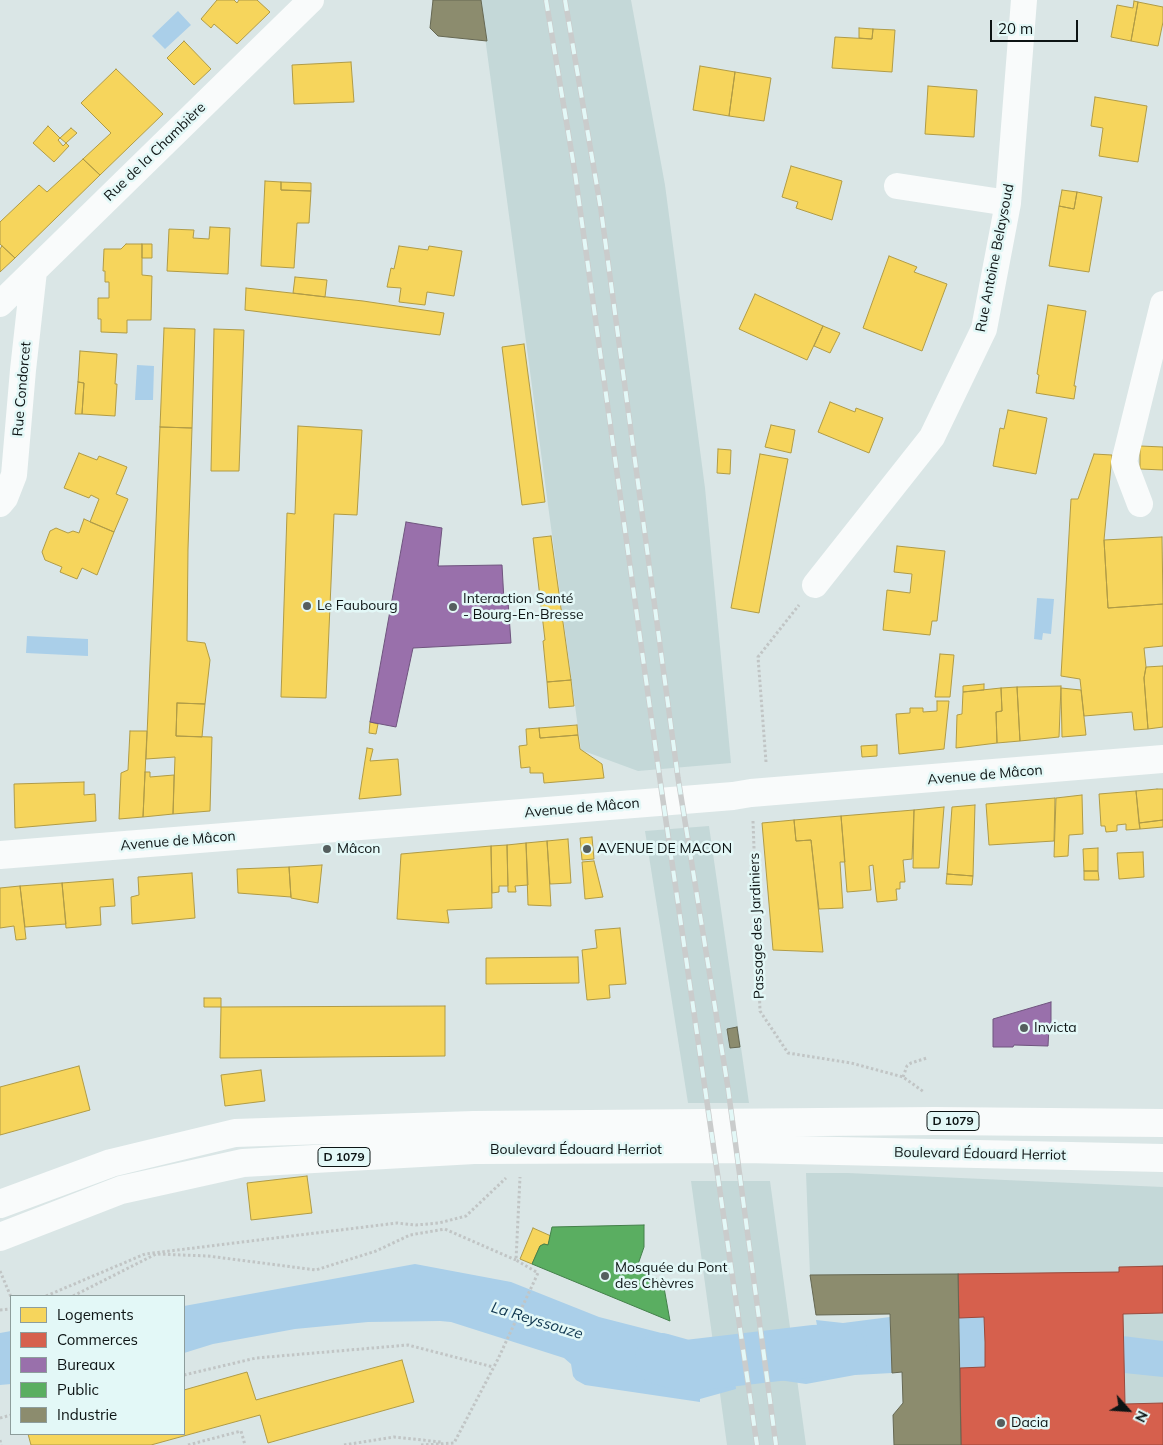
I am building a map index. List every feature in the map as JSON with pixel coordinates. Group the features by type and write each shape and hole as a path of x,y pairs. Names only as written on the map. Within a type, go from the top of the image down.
{"main road":[{"name":"Avenue de Mâcon","path":"0,855 1163,759"},
{"name":"Boulevard Édouard Herriot","path":"0,1204 111,1163 235,1133 474,1125 935,1121 1163,1123"},
{"name":"Boulevard Édouard Herriot","path":"0,1237 121,1190 243,1163 474,1150 523,1157 745,1149 1163,1158"}],"street":[{"name":"Rue de la Chambière","path":"0,304 311,0"},
{"name":"Rue Antoine Belaysoud","path":"815,585 932,437 984,329 1008,203 1024,0"},
{"path":"897,186 1008,203"},
{"name":"Rue Condorcet","path":"0,504 5,498 14,475 34,271"},
{"path":"1140,504 1124,462 1163,304"}],"path":[{"name":"Passage des Jardiniers","path":"815,585 758,657 751,794 760,1011 788,1053 851,1063 903,1077 928,1095"},
{"path":"903,1077 907,1066 917,1060 927,1058"},
{"path":"516,1260 523,1157"},
{"path":"48,1295 145,1254 397,1223 416,1225 466,1216 523,1157"},
{"path":"75,1295 156,1254 208,1256 316,1270 376,1251 410,1234 445,1229 516,1260 538,1273 498,1359 454,1444"},
{"path":"0,1271 10,1295"},
{"path":"185,1375 256,1358 408,1345 494,1367"},
{"path":"188,1445 241,1431 245,1445"},
{"path":"344,1445 394,1437 454,1444"},
{"path":"0,1440 1,1445"},
{"path":"421,1445 454,1444"}],"shaded area":[{"path":"480,0 631,0 665,185 705,488 731,763 638,771 581,750"},
{"path":"709,826 749,1103 688,1103 645,831"},
{"path":"806,1173 848,1173 1163,1187 1163,1445 894,1445 893,1415 903,1403 902,1372 890,1314 816,1315 810,1275"},
{"path":"691,1181 770,1181 806,1445 727,1445"}],"water":[{"path":"178,11 191,25 165,49 152,36"},
{"path":"137,365 154,366 153,400 135,400"},
{"path":"1037,598 1054,599 1051,634 1043,633 1042,640 1034,639"},
{"path":"27,636 88,639 88,656 26,653"},
{"path":"415,1264 511,1282 599,1317 673,1336 683,1342 699,1345 730,1341 736,1389 700,1399 700,1402 585,1385 576,1380 573,1376 571,1364 564,1358 451,1322 440,1321 368,1322 295,1329 213,1344 185,1353 185,1306"},
{"path":"890,1317 892,1373 855,1375 806,1384 772,1379 766,1337 818,1331 816,1320 843,1323"},
{"path":"984,1317 985,1367 960,1368 959,1318"},
{"path":"10,1331 10,1384 0,1385 0,1333"},
{"path":"1123,1336 1163,1341 1163,1377 1124,1373"}],"building: Logements":[{"path":"217,0 234,0 237,3 239,0 257,0 270,12 237,44 214,24 211,28 201,19"},
{"path":"1134,1 1138,2 1131,41 1111,37 1117,5 1133,8"},
{"path":"1138,2 1163,7 1163,22 1158,46 1131,41"},
{"path":"859,28 873,29 872,39 859,38"},
{"path":"873,29 895,30 892,72 832,68 835,37 872,39"},
{"path":"184,41 211,69 194,85 167,58"},
{"path":"351,62 354,102 294,104 292,65"},
{"path":"700,66 735,72 729,116 693,110"},
{"path":"116,69 163,114 100,175 83,159 111,133 81,103"},
{"path":"735,72 771,78 764,121 729,116"},
{"path":"928,86 977,90 974,137 925,134"},
{"path":"1095,97 1147,106 1138,162 1099,156 1103,128 1091,126"},
{"path":"48,126 60,138 58,140 63,146 66,143 69,146 54,162 33,143"},
{"path":"71,128 77,133 66,143 60,138"},
{"path":"83,159 100,175 15,258 0,244 0,222 39,185 47,192"},
{"path":"791,166 842,181 832,220 796,208 798,202 782,197"},
{"path":"265,181 281,182 281,190 311,191 309,223 297,223 294,268 261,266"},
{"path":"281,182 311,183 311,191 281,190"},
{"path":"1062,190 1077,192 1074,209 1059,206"},
{"path":"1077,192 1102,197 1089,272 1049,266 1059,206 1074,209"},
{"path":"210,227 230,228 228,274 167,271 169,229 194,230 193,238 209,239"},
{"path":"126,244 142,244 142,275 152,276 151,320 127,320 127,333 101,332 101,319 98,319 98,298 109,298 109,282 105,282 105,271 103,271 104,249 121,249"},
{"path":"142,244 152,244 152,258 142,258"},
{"path":"2,246 15,258 0,272 0,249"},
{"path":"399,246 428,250 429,246 462,251 454,296 427,292 425,305 399,302 401,288 387,287 391,268 394,269"},
{"path":"889,256 917,267 914,272 947,284 922,351 863,328"},
{"path":"295,277 327,280 325,297 293,293"},
{"path":"246,288 363,301 444,313 440,335 245,310"},
{"path":"755,294 823,326 807,360 739,329"},
{"path":"1048,305 1086,311 1074,386 1076,386 1074,399 1036,393 1039,375 1037,374"},
{"path":"823,326 840,333 830,353 814,346"},
{"path":"164,328 195,329 192,428 160,427"},
{"path":"214,329 244,330 239,471 211,471"},
{"path":"524,344 545,502 522,505 502,347"},
{"path":"80,351 117,354 115,416 82,414 84,383 78,382"},
{"path":"78,382 84,383 82,414 75,414"},
{"path":"830,402 855,412 856,408 883,418 869,453 818,432"},
{"path":"1008,410 1047,418 1036,474 993,466 1000,428 1004,429"},
{"path":"771,425 795,430 791,453 765,447"},
{"name":"Le Faubourg","path":"298,426 362,430 357,515 334,514 326,698 281,697 287,513 295,514"},
{"path":"160,427 192,428 187,641 205,643 210,660 205,704 177,703 176,736 212,737 210,811 173,814 175,757 146,759"},
{"path":"1140,446 1163,447 1163,470 1140,469"},
{"path":"718,449 731,450 730,474 717,473"},
{"path":"79,453 97,460 99,456 127,467 116,494 128,499 114,532 90,522 99,499 91,495 89,498 64,488"},
{"path":"760,454 788,459 759,613 731,608"},
{"path":"1094,454 1112,455 1104,540 1108,608 1163,604 1163,646 1144,648 1148,729 1134,730 1132,712 1084,716 1080,679 1061,676 1071,499 1078,499"},
{"path":"84,519 114,532 97,575 82,568 77,579 60,572 62,567 45,560 42,552 50,531 56,528 68,533 73,531 79,533"},
{"path":"551,536 571,680 547,682 543,641 545,640 533,538"},
{"path":"1162,537 1163,604 1108,608 1104,540"},
{"path":"897,546 945,551 937,621 932,621 930,635 883,630 887,590 910,593 912,574 894,572"},
{"path":"940,654 954,655 950,697 935,697"},
{"path":"1163,666 1163,727 1148,729 1144,678 1146,667"},
{"path":"571,680 574,706 549,708 547,682"},
{"path":"984,684 984,690 963,692 963,686"},
{"path":"1061,686 1059,737 1020,741 1017,687"},
{"path":"1017,687 1020,741 997,743 996,712 1002,711 1001,688"},
{"path":"1001,688 1002,711 996,712 997,743 956,748 957,715 962,714 963,692"},
{"path":"1061,688 1081,690 1086,735 1062,737"},
{"path":"937,701 949,701 944,749 899,754 896,714 910,713 910,708 923,708 923,712 937,711"},
{"path":"177,703 205,704 202,737 176,736"},
{"path":"370,722 378,724 376,734 369,733"},
{"path":"577,725 578,735 540,738 539,728"},
{"path":"539,728 540,738 578,735 580,749 602,764 604,778 544,783 543,773 530,773 530,767 521,768 519,746 527,745 526,729"},
{"path":"130,731 147,731 143,817 119,819 121,773 128,770"},
{"path":"877,745 877,756 862,757 861,746"},
{"path":"367,748 373,749 370,761 398,759 401,795 359,799"},
{"path":"145,772 150,772 150,777 174,775 173,814 143,817"},
{"path":"84,782 84,795 95,794 96,821 15,828 14,784"},
{"path":"1163,789 1163,820 1139,823 1136,791"},
{"path":"1136,791 1140,829 1126,830 1126,824 1117,825 1117,831 1106,832 1105,826 1101,826 1099,794"},
{"path":"1082,795 1083,834 1069,835 1068,856 1054,857 1056,798"},
{"path":"1055,798 1054,841 989,845 986,804"},
{"path":"975,805 973,876 947,874 952,807"},
{"path":"944,807 939,868 913,868 914,810"},
{"path":"914,810 912,859 903,860 905,882 900,882 900,889 896,889 897,900 877,902 873,865 869,866 871,890 847,892 841,816"},
{"path":"841,816 845,862 840,862 843,908 819,909 811,840 796,841 794,820"},
{"path":"794,820 796,841 811,840 823,952 773,950 762,823"},
{"path":"1163,820 1163,827 1140,829 1139,823"},
{"name":"AVENUE DE MACON","path":"592,837 594,859 582,860 580,838"},
{"path":"568,839 571,883 550,884 547,841"},
{"path":"547,841 551,906 528,905 526,843"},
{"path":"526,843 528,885 515,886 516,892 508,892 507,845"},
{"path":"507,845 508,886 499,886 499,892 492,893 491,846"},
{"path":"491,846 492,908 447,910 449,923 397,919 401,854"},
{"path":"1098,848 1098,871 1084,871 1083,849"},
{"path":"1143,852 1144,877 1119,879 1117,853"},
{"path":"594,861 603,897 585,899 582,862"},
{"path":"322,865 318,903 291,898 289,867"},
{"path":"289,867 291,897 238,893 237,869"},
{"path":"1084,871 1098,871 1099,880 1084,880"},
{"path":"192,873 195,918 132,924 131,897 139,895 138,877"},
{"path":"947,874 973,876 972,885 946,884"},
{"path":"113,879 115,906 100,907 101,925 66,928 62,883"},
{"path":"62,883 66,924 25,927 20,886"},
{"path":"20,886 26,939 16,940 14,926 0,928 0,888"},
{"path":"620,928 626,984 609,985 610,998 587,1000 582,950 597,948 595,930"},
{"path":"578,957 579,983 486,984 486,958"},
{"path":"204,998 221,998 221,1007 204,1007"},
{"path":"445,1006 445,1056 220,1058 221,1007"},
{"path":"79,1066 90,1110 0,1135 0,1087"},
{"path":"261,1070 265,1101 225,1106 221,1075"},
{"path":"307,1176 312,1213 251,1220 247,1183"},
{"path":"533,1228 551,1236 548,1245 540,1246 532,1264 520,1259"},
{"path":"402,1360 414,1402 268,1443 260,1415 151,1445 31,1445 28,1435 185,1435 185,1390 247,1372 256,1400"}],"building: Commerces":[{"path":"1163,1266 1163,1313 1123,1314 1125,1404 1163,1403 1163,1445 961,1445 960,1368 985,1367 985,1342 984,1317 959,1318 958,1274 1119,1272 1119,1267"}],"building: Bureaux":[{"path":"406,522 442,528 438,566 502,565 504,601 508,601 511,643 413,648 396,727 370,722"},
{"path":"1051,1002 1051,1027 1049,1027 1048,1046 1014,1045 1013,1047 993,1047 993,1019"}],"building: Public":[{"name":"Mosquée du Pont des Chèvres","path":"644,1225 644,1247 636,1270 663,1282 670,1321 532,1264 540,1246 548,1245 552,1227"}],"building: Industrie":[{"path":"433,0 481,0 487,41 438,36 430,28"},
{"path":"737,1027 740,1047 730,1048 727,1029"},
{"path":"958,1274 961,1445 894,1445 893,1415 903,1403 902,1372 892,1373 890,1314 816,1315 810,1275"}],"waterway":[{"name":"La Reyssouze","path":"661,1359 686,1366 813,1351 841,1350"}],"railway":[{"path":"546,0 575,173 660,780 757,1445"},
{"path":"565,0 601,210 678,778 728,1088 776,1445"}],"place":[{"name":"Le Faubourg","path":"307,606"},
{"name":"Interaction Santé - Bourg-En-Bresse","path":"453,607"},
{"name":"Mâcon","path":"327,849"},
{"name":"AVENUE DE MACON","path":"587,849"},
{"name":"Invicta","path":"1024,1028"},
{"name":"Mosquée du Pont des Chèvres","path":"605,1276"},
{"name":"Dacia","path":"1001,1423"}]}
